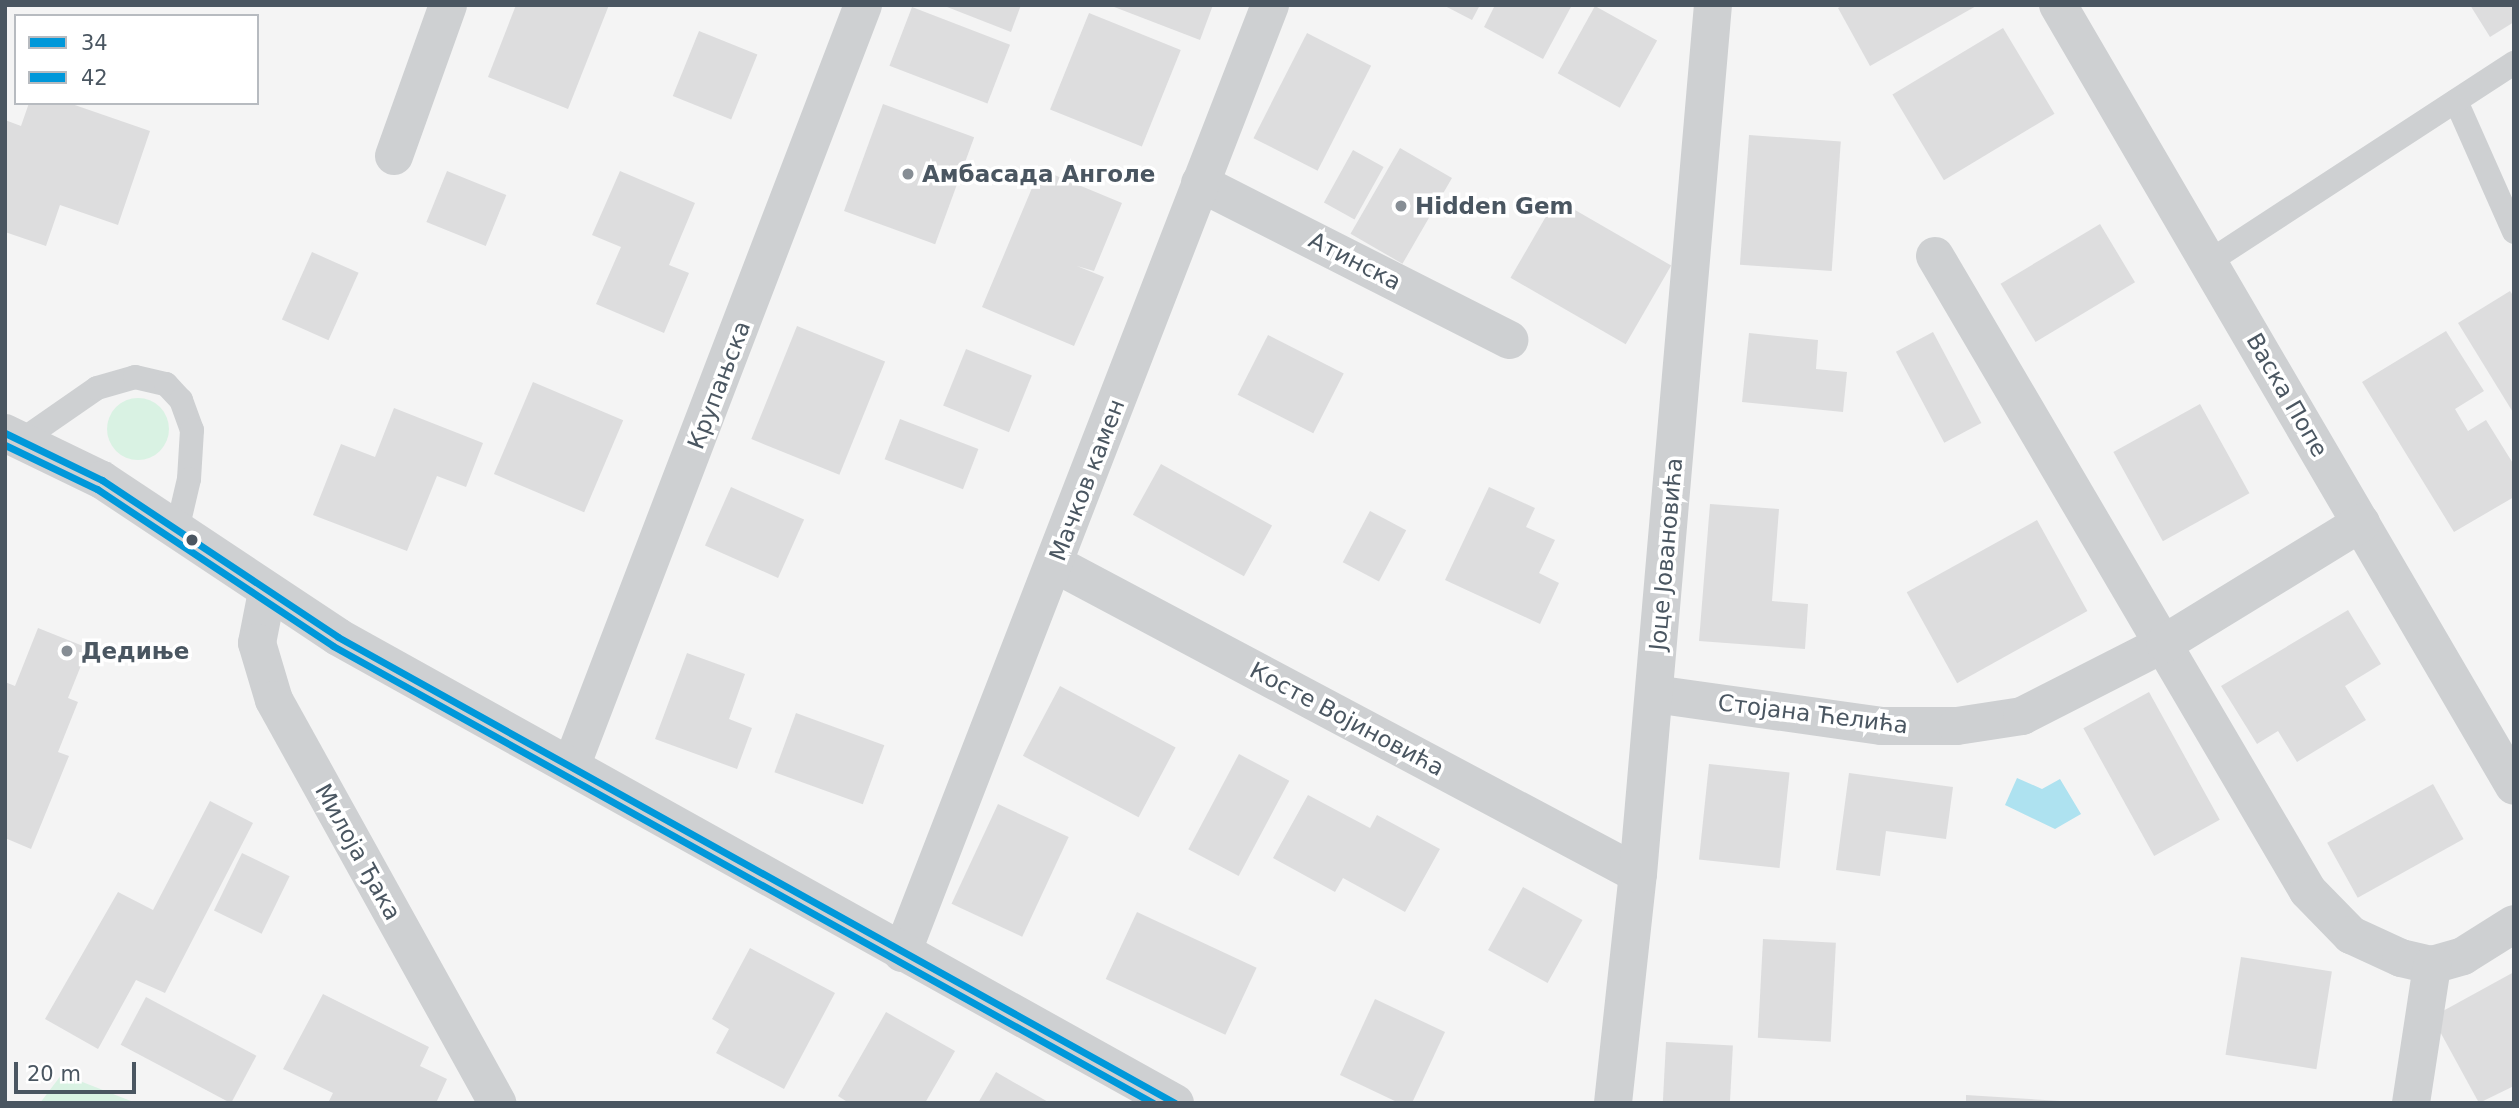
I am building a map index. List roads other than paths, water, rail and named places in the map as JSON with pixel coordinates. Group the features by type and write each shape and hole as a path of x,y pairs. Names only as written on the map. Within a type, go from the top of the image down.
{"street":[{"path":"394,156 448,5"},
{"name":"Крупањска","path":"572,764 863,5"},
{"name":"Мачков камен","path":"902,953 1270,5"},
{"name":"Јоце Јовановића","path":"1613,1103 1639,874 1713,5"},
{"name":"Васка Попе","path":"2058,5 2210,261 2514,786"},
{"name":"Атинска","path":"1200,183 1510,340"},
{"path":"1936,256 2308,891 2351,935 2401,958 2432,965 2463,956 2514,924"},
{"path":"13,437 102,480 267,592 338,636 572,764 902,953 1175,1103"},
{"name":"Стојана Ћелића","path":"1654,694 1881,726 1957,726 1994,722 2052,704 2165,643 2361,523"},
{"name":"Косте Војиновића","path":"1055,564 1639,874"},
{"name":"Милоја Ђака","path":"267,592 257,643 274,700 497,1103"},
{"path":"2411,1103 2432,965"}],"lane":[{"path":"2210,261 2514,63"},
{"path":"2456,101 2514,232"},
{"path":"13,437 97,388 135,377 166,384 181,400 192,430 189,479 177,530"}],"water":[{"path":"2017,778 2042,789 2060,779 2081,814 2055,829 2005,805"}],"place":[{"name":"Амбасада Анголе","path":"908,174"},
{"name":"Hidden Gem","path":"1401,206"},
{"name":"Дедиње","path":"67,651"}]}
